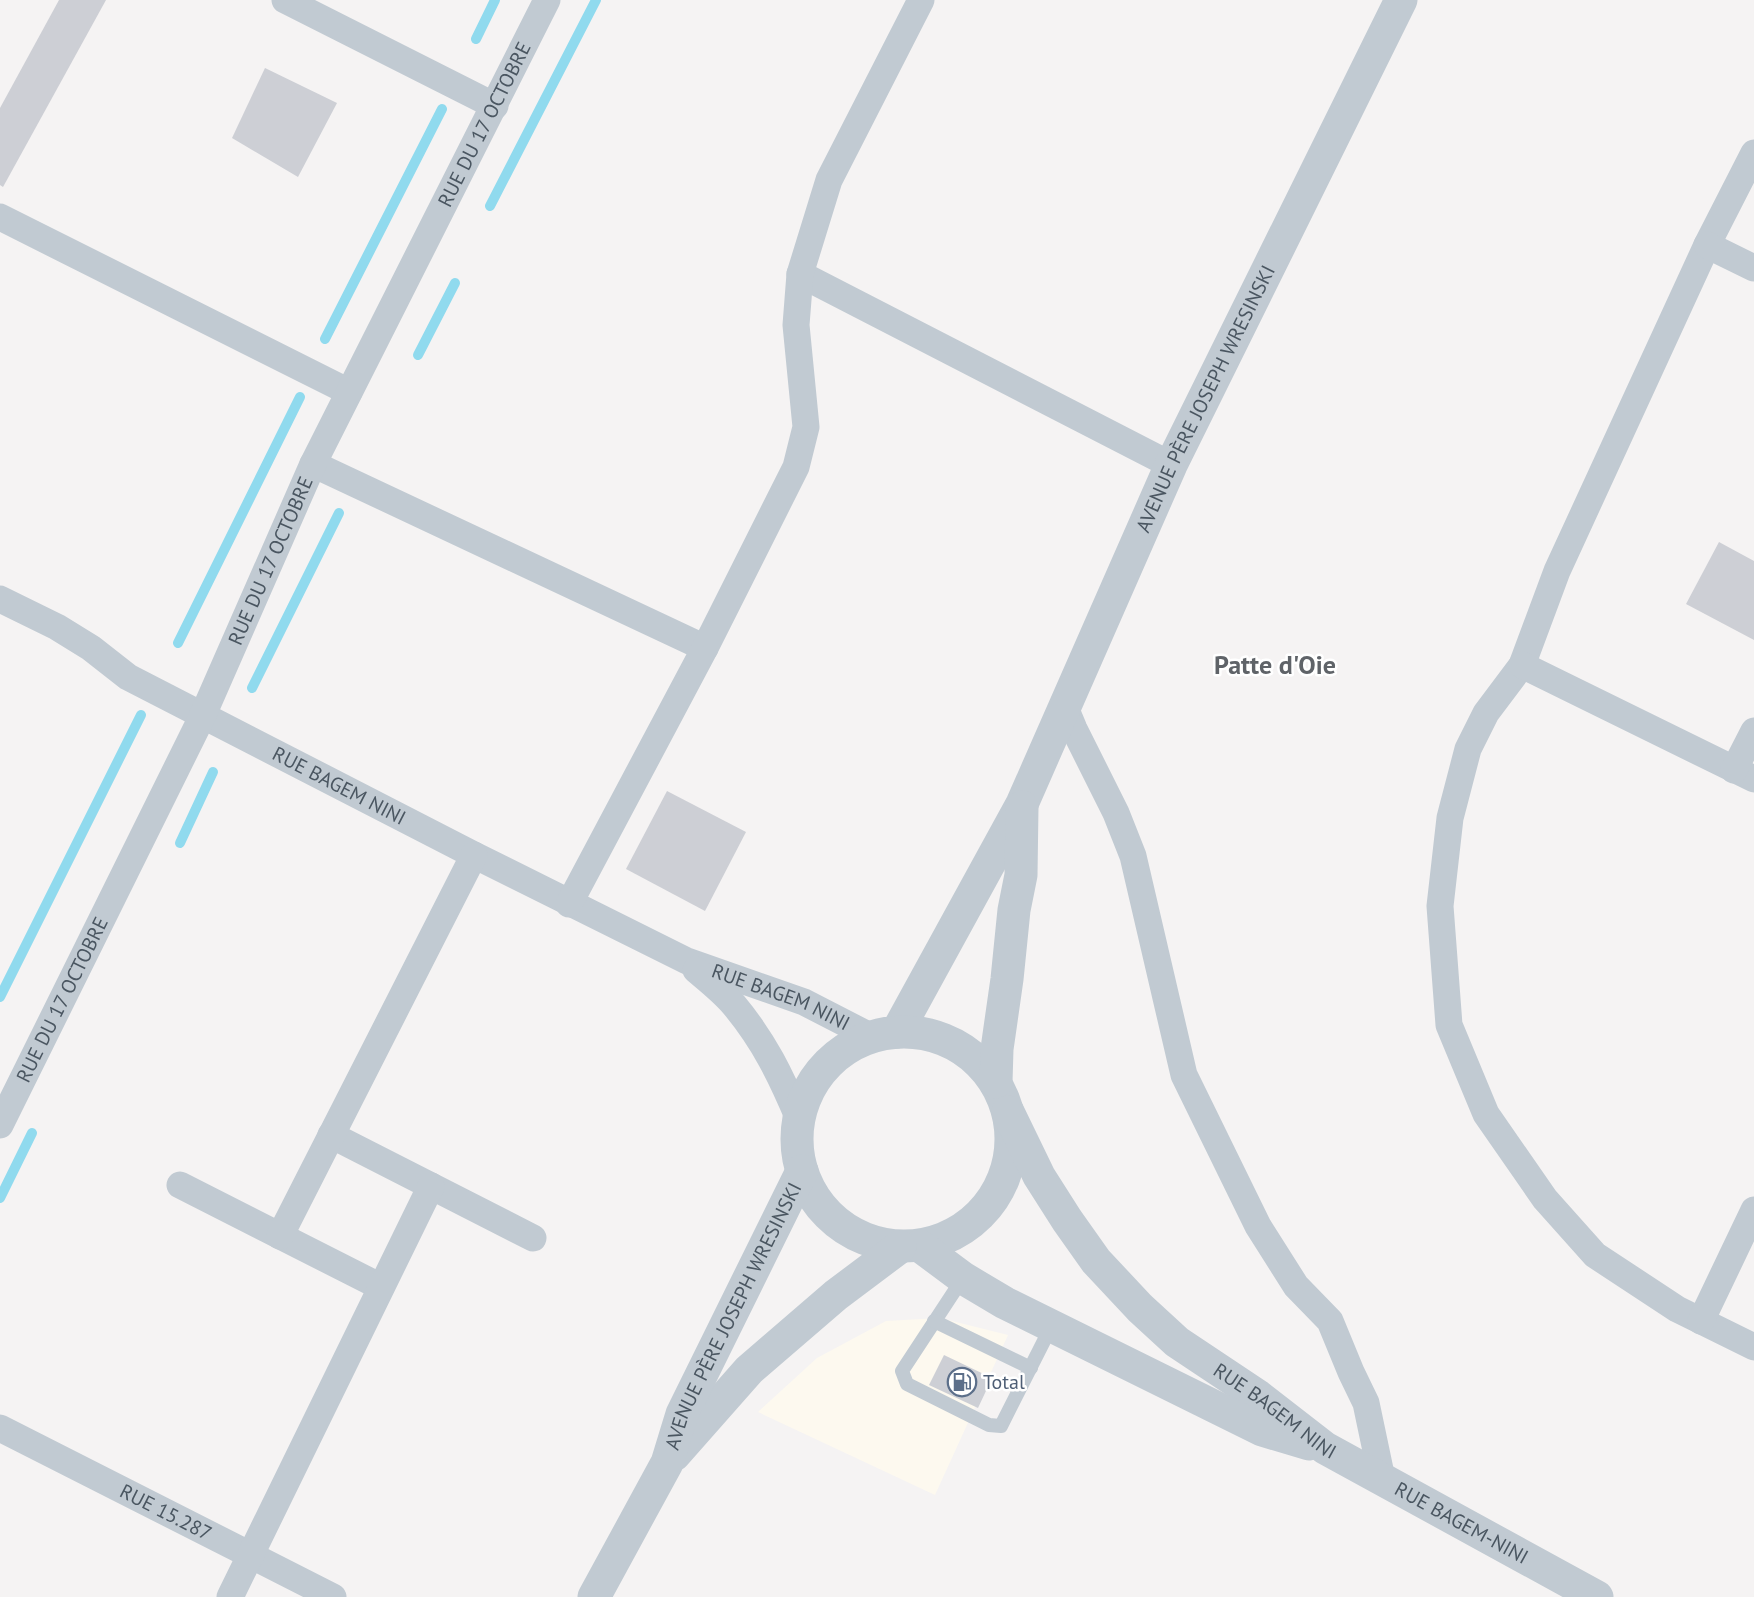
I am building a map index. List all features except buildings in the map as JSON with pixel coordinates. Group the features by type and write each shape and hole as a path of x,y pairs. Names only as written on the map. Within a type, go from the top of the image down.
{"street":[{"path":"285,0 495,106"},
{"name":"RUE DU 17 OCTOBRE","path":"0,1125 202,717 313,464 547,0"},
{"path":"569,904 705,648 796,466 806,427 796,325 800,274 829,180 921,0"},
{"name":"AVENUE PÈRE JOSEPH WRESINSKI","path":"884,1034 1022,804 1171,465 1401,0"},
{"path":"1754,153 1707,245 1557,571 1522,665 1486,713 1468,749 1450,818 1440,906 1449,1025 1486,1114 1545,1199 1595,1256 1677,1309 1754,1347"},
{"path":"0,218 349,392"},
{"path":"1707,245 1754,268"},
{"path":"800,274 1171,465"},
{"path":"313,464 705,648"},
{"name":"RUE BAGEM NINI","path":"0,599 57,627 91,648 128,677 202,717 569,904 687,961 804,1002 884,1034"},
{"path":"1522,665 1744,775 1754,732"},
{"path":"1064,705 1078,739 1116,813 1133,855 1184,1075 1258,1226 1296,1287 1330,1322 1366,1402 1382,1479"},
{"name":"AVENUE PÈRE JOSEPH WRESINSKI","path":"996,1082 1014,910 1021,875 1022,804"},
{"path":"280,1236 474,855"},
{"name":"RUE BAGEM NINI","path":"687,961 733,1003 757,1035 776,1065 799,1119"},
{"path":"884,1034 935,1036 970,1054 996,1082 1008,1112 1011,1142 1006,1172 993,1198 974,1221 948,1237 910,1246 868,1241 839,1225 816,1201 802,1171 797,1145 799,1119 808,1091 824,1068 846,1049 884,1034"},
{"name":"RUE BAGEM NINI","path":"1008,1112 1039,1176 1066,1220 1096,1261 1140,1308 1177,1342 1258,1396 1325,1448"},
{"path":"331,1135 533,1238"},
{"name":"AVENUE PÈRE JOSEPH WRESINSKI","path":"594,1597 667,1463 682,1414 802,1171"},
{"path":"180,1185 381,1287"},
{"path":"230,1597 431,1186"},
{"path":"1701,1321 1754,1210"},
{"name":"AVENUE PÈRE JOSEPH WRESINSKI","path":"667,1463 749,1370 836,1294 910,1246"},
{"name":"RUE BAGEM NINI","path":"910,1246 1005,1303 1262,1430 1325,1448"},
{"name":"RUE 15.287","path":"0,1428 333,1597"},
{"name":"RUE BAGEM-NINI","path":"1325,1448 1597,1597"}],"lane":[{"path":"963,1278 902,1371 907,1384 989,1425 1001,1426 1052,1325"},
{"path":"934,1321 1030,1368"}],"shaded area":[{"path":"940,1318 1008,1335 935,1495 758,1412 817,1358 886,1321"}],"waterway":[{"path":"476,39 495,0"},
{"path":"490,206 596,0"},
{"path":"325,339 442,109"},
{"path":"418,355 455,283"},
{"path":"178,643 300,397"},
{"path":"252,688 339,513"},
{"path":"0,997 141,715"},
{"path":"180,843 213,772"},
{"path":"0,1198 32,1133"}],"place":[{"name":"Total","path":"962,1382"}],"district":[{"name":"Patte d'Oie","path":"1275,665"}]}
